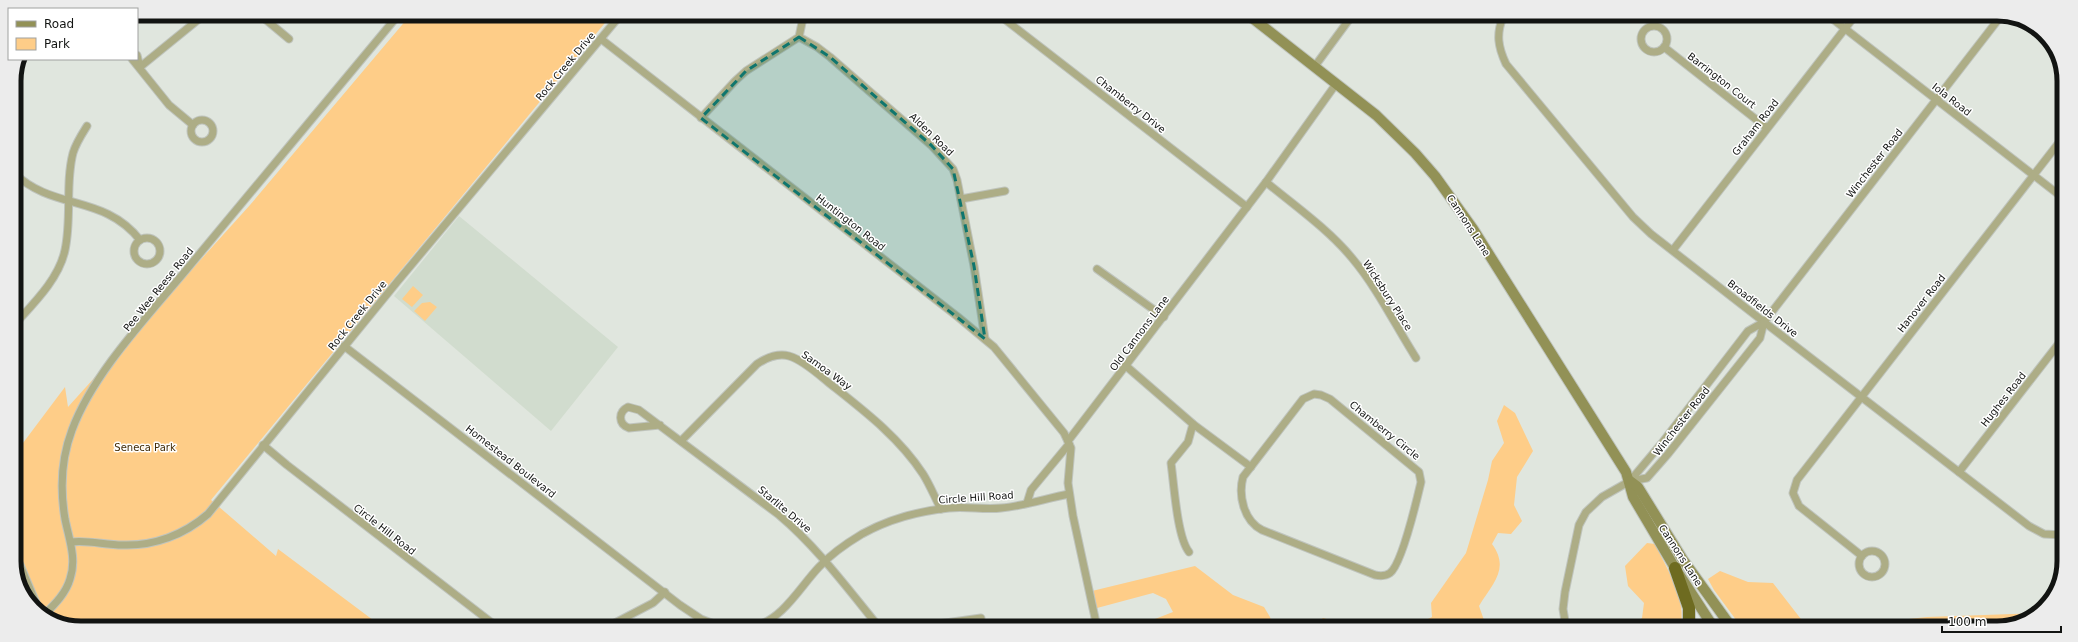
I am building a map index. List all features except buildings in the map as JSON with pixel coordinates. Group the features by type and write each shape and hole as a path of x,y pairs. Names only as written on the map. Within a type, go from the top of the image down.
{"highway":[{"path":"1677,565 1689,608 1689,621"}],"main road":[{"name":"Cannons Lane","path":"1256,21 1315,66 1396,134 1435,176 1454,201 1626,472 1630,481 1630,491 1677,565 1710,621"},
{"name":"Cannons Lane","path":"1677,565 1726,621"}],"street":[{"path":"140,67 197,21"},
{"path":"268,21 289,38"},
{"name":"Pee Wee Reese Road","path":"48,611 59,599 70,580 73,560 62,499 62,476 65,454 71,430 93,387 150,313 393,21"},
{"name":"Rock Creek Drive","path":"70,542 90,540 122,546 141,545 160,541 185,531 208,514 344,346 615,21"},
{"path":"701,118 746,71 798,37 802,21"},
{"name":"Chamberry Drive","path":"1007,21 1247,207"},
{"path":"1315,66 1348,21"},
{"name":"Broadfields Drive","path":"1502,21 1499,27 1498,43 1506,64 1622,205 1651,234 2037,531 2050,535 2057,535"},
{"name":"Iola Road","path":"1835,21 2057,193"},
{"name":"Graham Road","path":"1673,250 1851,21"},
{"name":"Winchester Road","path":"1630,481 1675,426 1748,331 1764,322 1997,21"},
{"name":"Alden Road","path":"798,37 817,47 830,57 931,145 953,170 961,199 985,339"},
{"name":"Huntington Road","path":"600,39 985,339 994,347 1064,433 1069,442"},
{"name":"Barrington Court","path":"1664,47 1767,128"},
{"path":"138,59 140,67"},
{"path":"133,60 169,105 193,125"},
{"name":"Old Cannons Lane","path":"1026,503 1031,490 1266,182 1336,84"},
{"path":"21,317 44,289 62,260 66,241 74,152 87,126"},
{"name":"Hanover Road","path":"1862,556 1799,506 1794,497 1796,483 2057,145"},
{"path":"21,178 40,192 85,204 114,216 132,230 140,240"},
{"name":"Wicksbury Place","path":"1266,182 1322,228 1352,258 1376,291 1416,358"},
{"path":"961,199 1005,191"},
{"path":"1097,269 1164,317"},
{"name":"Winchester Road","path":"1565,621 1563,609 1579,525 1586,512 1602,497 1630,481 1647,478 1685,433 1760,338 1764,322"},
{"name":"Homestead Boulevard","path":"344,346 665,592"},
{"name":"Hughes Road","path":"1959,472 2057,346"},
{"name":"Samoa Way","path":"681,441 757,364 772,357 787,356 802,363 822,377 884,428 923,474 941,509"},
{"path":"1126,366 1193,424 1251,467"},
{"path":"1710,381 1720,388"},
{"name":"Chamberry Circle","path":"1314,394 1330,399 1413,465 1421,477 1419,492 1401,551 1394,568 1386,575 1375,575 1254,526 1248,518 1241,491 1243,477 1251,467 1303,399 1314,394"},
{"name":"Starlite Drive","path":"660,425 629,428 622,423 621,412 628,407 633,407 640,410 660,425 681,441 792,526 825,561 874,621"},
{"path":"1189,552 1185,547 1180,530 1171,463 1188,442 1193,424"},
{"path":"1675,426 1685,433"},
{"path":"1069,442 1071,448 1068,483 1072,516 1096,621"},
{"name":"Circle Hill Road","path":"263,445 490,621"},
{"name":"Circle Hill Road","path":"767,621 779,613 825,561 855,538 879,525 913,514 941,509 1002,508 1070,494"},
{"path":"22,572 34,598"},
{"path":"619,621 653,603 665,592 701,619 706,621"},
{"path":"960,621 981,618"}],"highlighted area":[{"path":"799,37 830,57 931,145 953,169 974,266 985,339 701,118 746,71"}],"shaded area":[{"path":"459,216 618,347 551,431 394,296"}],"green space":[{"name":"Seneca Park","path":"405,21 607,21 211,500 276,556 278,549 374,621 81,621 65,619 51,613 44,609 36,601 26,584 22,573 21,446 65,387 68,407 250,205"},
{"path":"413,286 423,295 412,307 402,299"},
{"path":"430,302 437,307 425,321 414,311 422,303"},
{"path":"1504,405 1515,413 1533,451 1517,477 1514,505 1522,521 1511,534 1498,533 1492,544 1500,561 1498,576 1479,606 1484,621 1424,621 1432,617 1431,603 1466,553 1488,480 1492,461 1504,443 1497,421"},
{"path":"1647,543 1655,544 1679,595 1681,621 1639,621 1642,618 1644,603 1628,586 1625,566"},
{"path":"1195,566 1233,595 1264,607 1271,621 1150,621 1173,612 1166,599 1153,593 1097,608 1092,591"},
{"path":"1720,571 1748,582 1773,583 1802,621 1737,621 1714,590 1708,579"},
{"path":"2026,613 2016,618 1997,621 1890,621 1927,617"},
{"path":"1323,618 1333,621 1320,621"}]}
